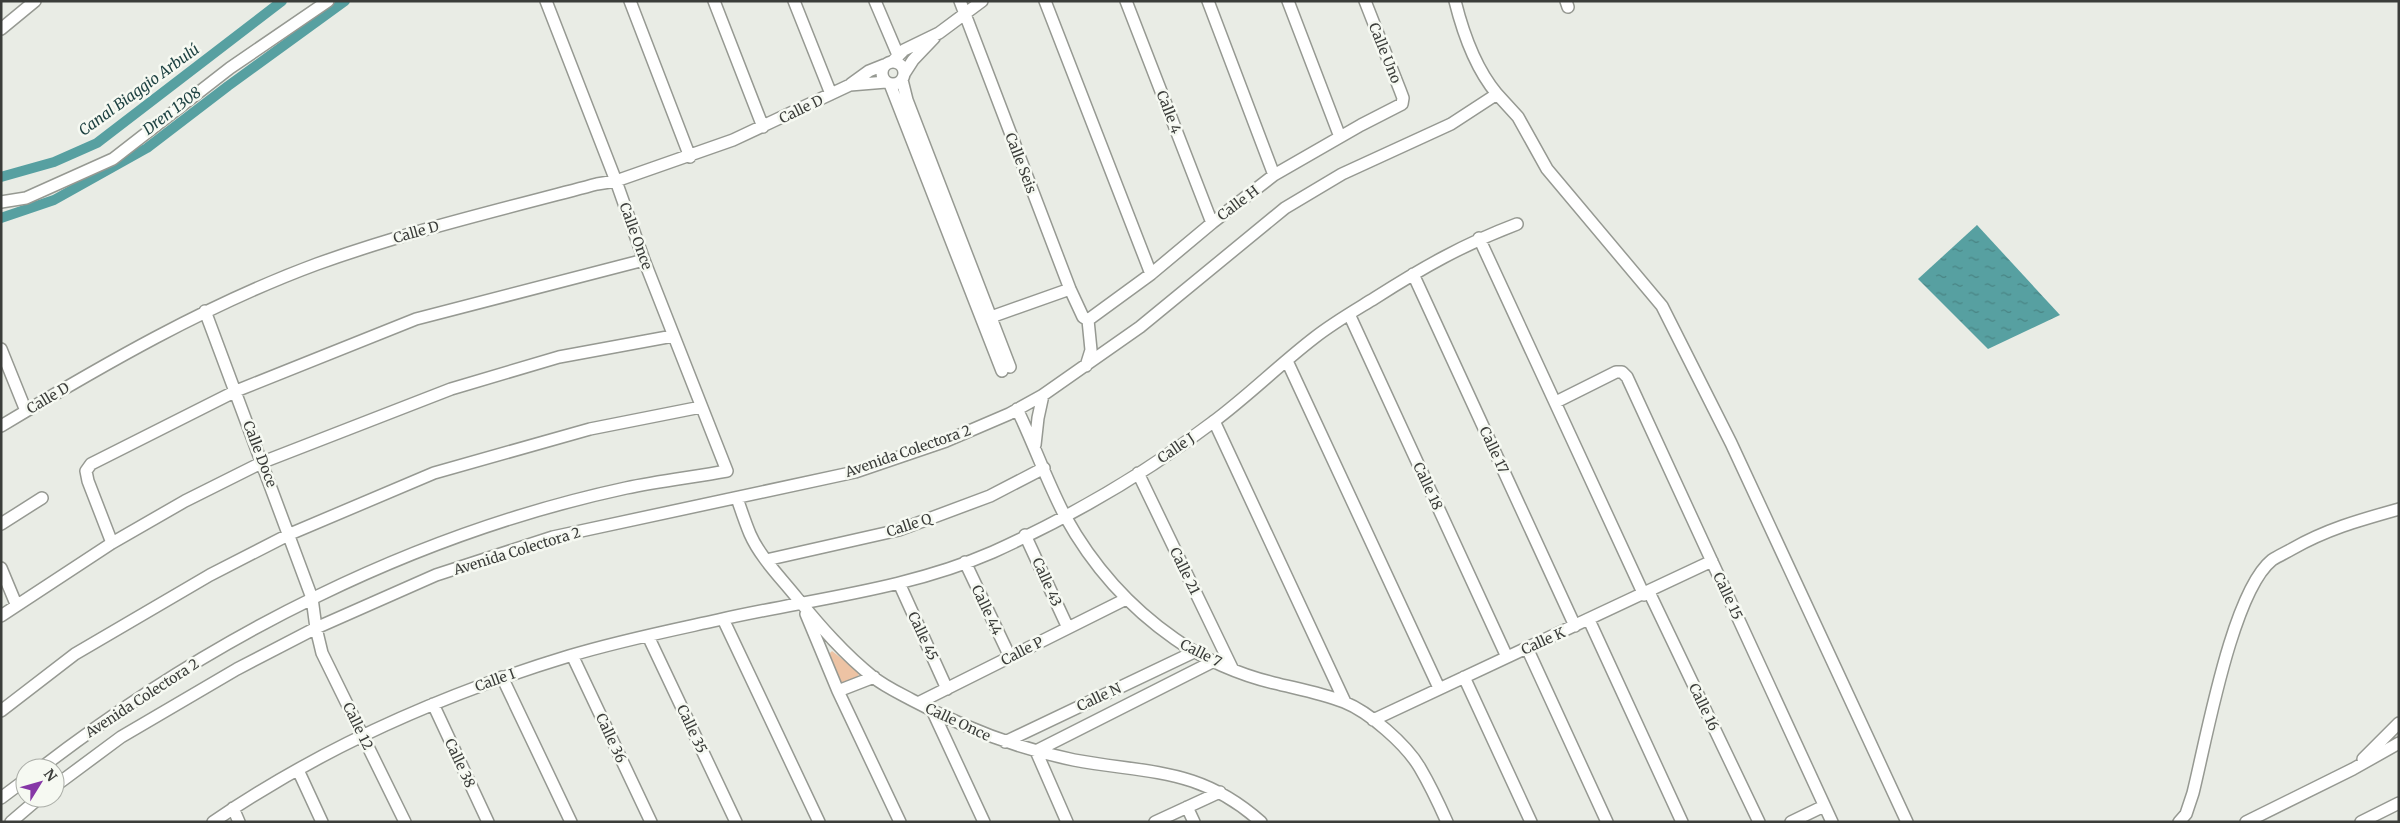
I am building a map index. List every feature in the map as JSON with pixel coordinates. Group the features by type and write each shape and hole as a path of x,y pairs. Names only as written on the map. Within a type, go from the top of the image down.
{"street":[{"path":"1,29 35,1"},
{"path":"1,202 26,198 113,159 230,68 328,1"},
{"name":"Calle Once","path":"546,1 673,336 727,471"},
{"path":"630,1 690,157"},
{"path":"714,1 763,127"},
{"path":"794,1 832,94"},
{"path":"875,1 892,61"},
{"name":"Calle Seis","path":"960,1 1070,289 1083,317 1088,320"},
{"name":"Calle D","path":"1,426 104,365 205,311 316,265 405,234 597,184 616,182 690,157 763,127 850,85 869,71 892,61 939,33 982,1"},
{"path":"1045,1 1151,274"},
{"name":"Calle 4","path":"1126,1 1212,222"},
{"path":"1208,1 1274,176"},
{"path":"1288,1 1340,137"},
{"name":"Calle Uno","path":"1365,1 1403,98 1402,104"},
{"path":"1455,1 1470,46 1489,84 1518,117 1547,169 1662,306 1731,443 1906,822"},
{"name":"Calle D","path":"903,77 913,60 939,33"},
{"path":"892,61 901,64 907,100 991,317 1006,369 888,83 882,75 892,61"},
{"path":"888,83 897,84 903,77"},
{"name":"Calle D","path":"850,85 888,83"},
{"name":"Avenida Colectora 2","path":"65,779 121,737 237,668 316,628 436,575 553,537 855,472 946,441 1017,409 1043,395 1140,327 1285,208 1342,174 1451,124 1497,94"},
{"name":"Calle H","path":"1088,320 1151,274 1212,222 1274,176 1340,137 1402,104"},
{"name":"Calle J","path":"802,604 899,583 965,562 1065,516 1138,473 1214,421 1315,337 1349,314 1414,274 1479,238 1517,224"},
{"name":"Calle 16","path":"1479,238 1647,594 1759,822"},
{"path":"112,544 88,482 86,471 91,464 236,391 416,319 644,260"},
{"name":"Calle 17","path":"1414,274 1574,626"},
{"path":"991,317 1070,289"},
{"name":"Calle Doce","path":"205,311 290,534 312,598"},
{"name":"Calle 18","path":"1349,314 1506,657"},
{"path":"1086,366 1091,350 1088,320"},
{"path":"1,616 16,604 112,544 185,501 263,462 451,390 559,357 673,336"},
{"path":"1,349 26,411"},
{"path":"1287,361 1439,688"},
{"name":"Calle 15","path":"1556,402 1616,372 1622,372 1627,377 1832,822"},
{"path":"1035,446 1043,395"},
{"path":"1,710 76,654 210,575 290,534 434,473 590,429 701,407"},
{"name":"Calle 7","path":"1017,409 1065,516 1092,558 1126,599 1151,621 1194,652 1272,683 1315,692 1345,702 1374,720 1399,742 1419,766 1447,822"},
{"path":"1214,421 1345,702"},
{"name":"Calle Q","path":"766,560 899,530 990,496 1044,468"},
{"name":"Avenida Colectora 2","path":"54,758 180,670 312,598 424,550 526,515 626,488 727,471"},
{"name":"Calle 21","path":"1138,473 1232,668"},
{"path":"1,524 42,498"},
{"name":"Calle Once","path":"737,498 750,535 766,560 831,639 874,677 933,712 986,736 1075,760 1162,772 1195,781 1220,792 1240,804 1261,822"},
{"path":"2179,822 2186,814 2193,793 2232,636 2245,600 2257,580 2271,561 2319,533 2399,509"},
{"name":"Calle 43","path":"1025,536 1068,628"},
{"name":"Calle K","path":"1374,720 1506,657 1647,594 1712,561"},
{"name":"Calle 44","path":"965,562 1010,657"},
{"path":"1,568 16,604"},
{"name":"Calle 45","path":"899,583 947,688"},
{"name":"Calle 12","path":"312,598 322,653 405,822"},
{"name":"Calle P","path":"918,703 1126,599"},
{"path":"802,604 838,690 900,822"},
{"name":"Calle I","path":"213,822 233,808 298,770 364,736 433,704 502,677 572,655 648,636 802,604"},
{"path":"723,619 819,822"},
{"path":"1589,620 1682,822"},
{"name":"Calle 35","path":"648,636 736,822"},
{"path":"1527,648 1608,822"},
{"name":"Calle N","path":"1005,742 1194,652"},
{"name":"Calle 36","path":"572,655 650,822"},
{"name":"Calle N","path":"1036,751 1214,660"},
{"path":"502,677 571,822"},
{"path":"838,690 874,677"},
{"path":"1464,677 1531,822"},
{"name":"Calle 38","path":"433,704 488,822"},
{"path":"933,712 984,822"},
{"path":"2353,769 2399,723"},
{"path":"2246,822 2353,769 2399,743"},
{"path":"1036,751 1067,822"},
{"path":"298,770 322,822"},
{"path":"1,798 15,788"},
{"path":"1156,822 1220,792"},
{"path":"2360,822 2399,803"},
{"path":"1791,822 1824,806"},
{"path":"1187,807 1194,822"},
{"path":"11,822 27,808"},
{"path":"233,808 238,822"}],"shaded area":[{"path":"832,651 859,672 858,678 841,684 828,655"}],"water":[{"path":"1977,225 2060,315 1988,349 1918,279"}],"waterway":[{"name":"Canal Biaggio Arbulú","path":"1,177 54,162 97,143 282,1"},
{"name":"Dren 1308","path":"1,218 54,200 147,148 345,1"}]}
